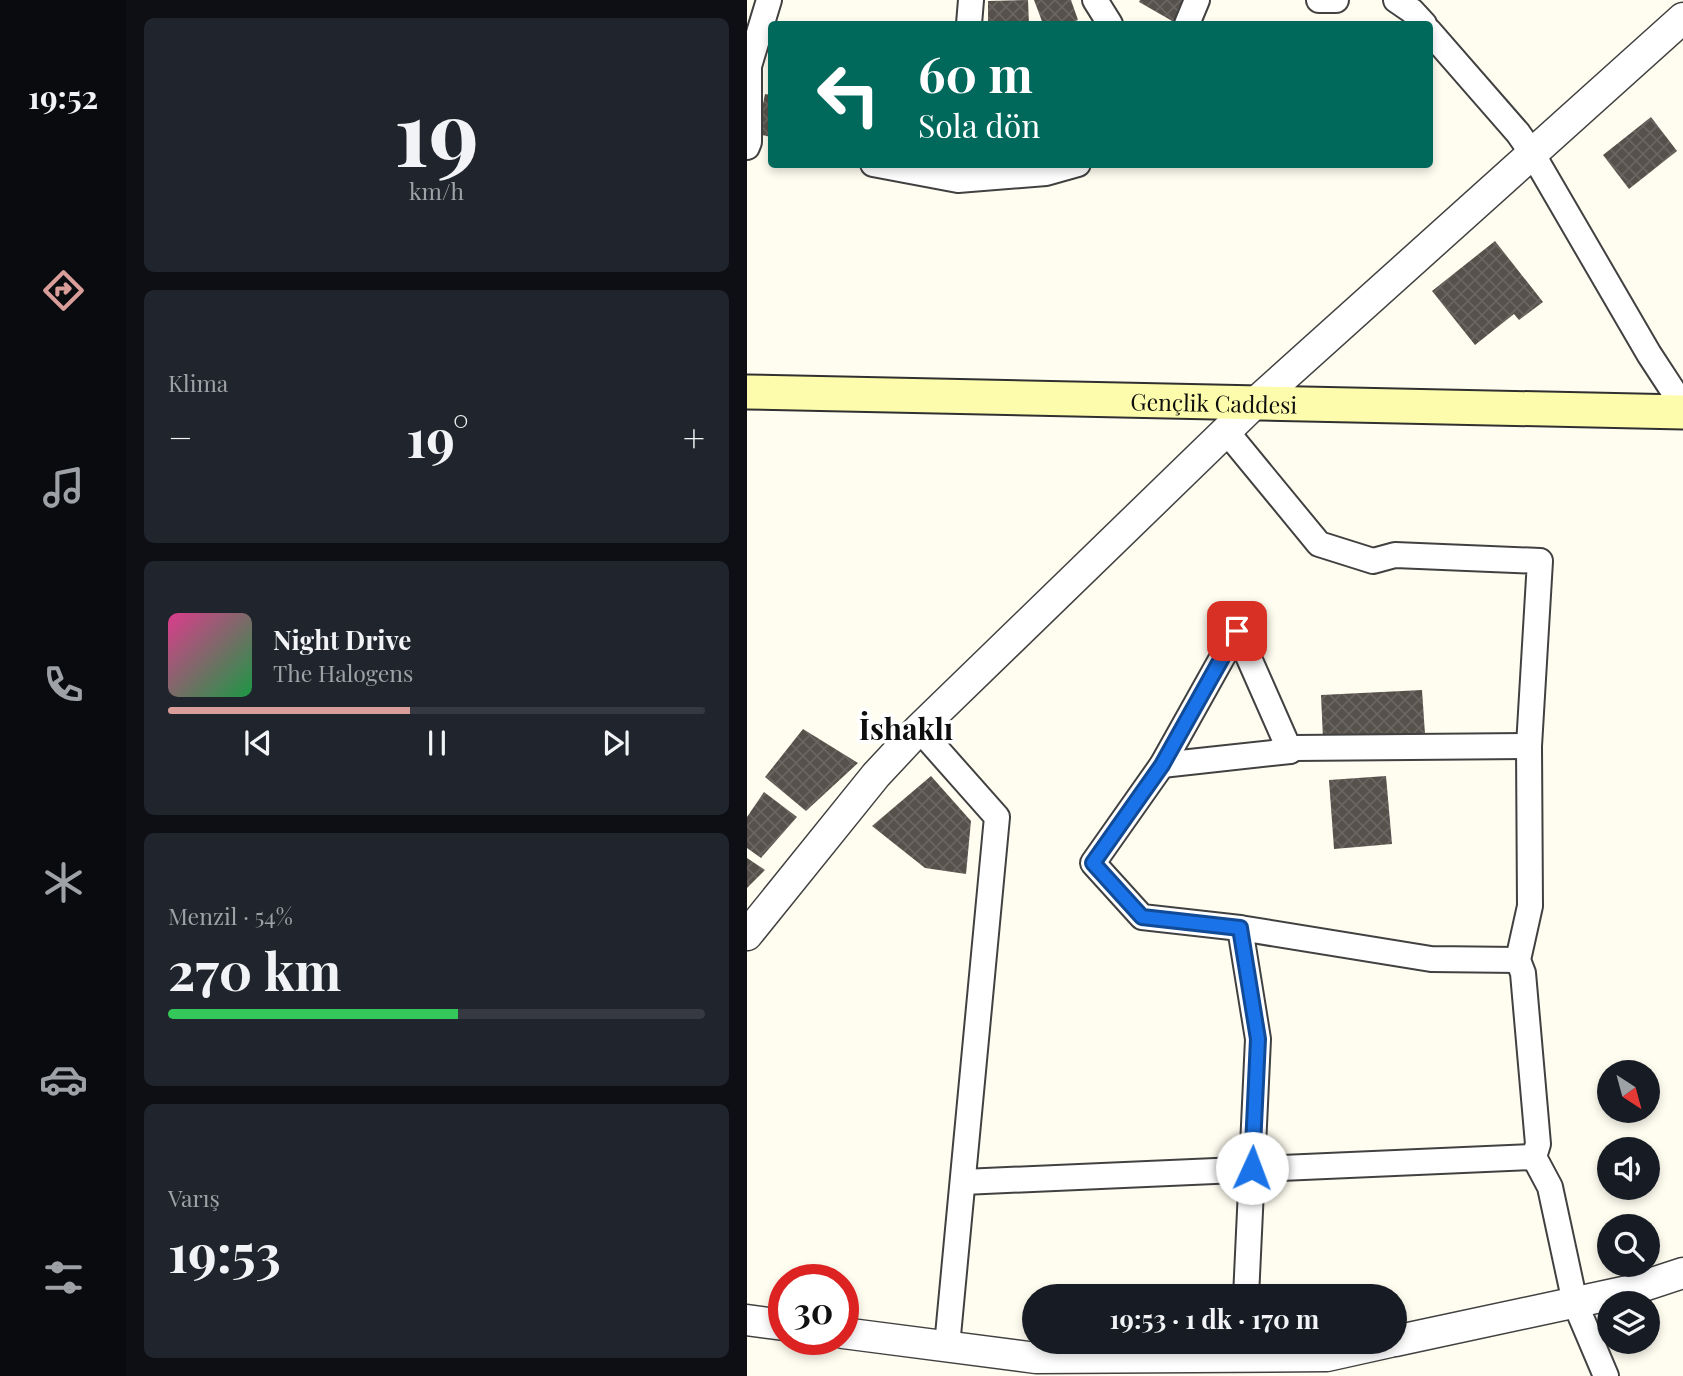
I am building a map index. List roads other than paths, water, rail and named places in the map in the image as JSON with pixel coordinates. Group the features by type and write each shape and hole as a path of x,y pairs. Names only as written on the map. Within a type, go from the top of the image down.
{"main road":[{"name":"Gençlik Caddesi","path":"747,392 1683,412"}],"street":[{"path":"756,145 748,66 769,0"},
{"path":"969,21 971,0"},
{"path":"1095,0 1108,21"},
{"path":"1188,21 1197,0"},
{"path":"1319,0 1336,0"},
{"path":"1396,0 1412,10 1421,21"},
{"path":"748,929 876,775 919,729 1255,403 1683,18"},
{"path":"1433,36 1518,133 1532,153 1649,354 1683,406"},
{"path":"916,168 959,172 1046,173 1064,168"},
{"path":"1226,431 1319,544 1373,561 1395,555 1540,561 1529,746 1530,906 1518,960 1523,973 1538,1144 1535,1157 1550,1187 1575,1303 1606,1376"},
{"path":"1290,751 1237,631 1162,765 1093,863 1142,917 1240,928 1431,960 1518,960"},
{"path":"919,729 997,817 947,1346"},
{"path":"1162,765 1290,751 1294,748 1529,746"},
{"path":"1240,928 1258,1039 1247,1284"},
{"path":"963,1182 1535,1157"},
{"path":"1407,1339 1628,1291 1683,1273"},
{"path":"747,1320 768,1323"},
{"path":"859,1335 1036,1358 1128,1354"},
{"path":"1268,1354 1325,1366 1358,1354"}],"district":[{"name":"İshaklı","path":"906,728"}]}
